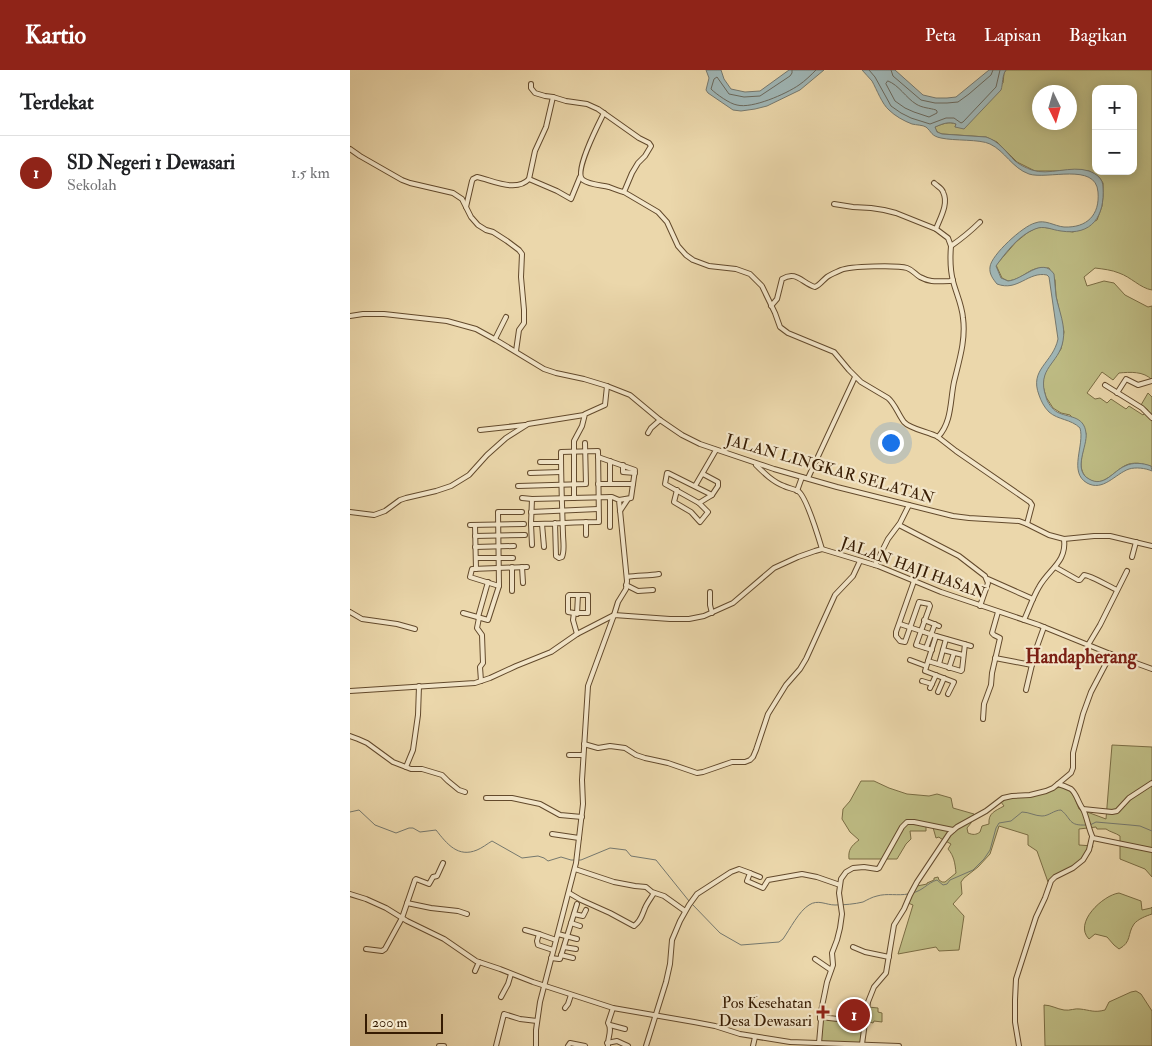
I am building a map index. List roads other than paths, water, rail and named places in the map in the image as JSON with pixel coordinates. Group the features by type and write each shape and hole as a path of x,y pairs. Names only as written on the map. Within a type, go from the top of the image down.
{"street":[{"path":"531,84 531,88 536,93 587,104 649,143 651,146 632,173 624,192"},
{"path":"560,98 562,91"},
{"path":"466,207 472,181 475,178 478,177 516,186 529,179 535,151 546,127 554,97"},
{"path":"529,179 557,191 571,200 580,177 581,166 587,150 604,113"},
{"path":"350,149 402,180 453,193 462,199 471,217 478,225 507,240 519,250 522,254 521,277 524,322 519,330 516,351"},
{"path":"580,177 587,182 624,192 654,209 667,222 678,246 692,260 709,266 736,268 750,274 762,286 776,313 781,329 834,352 855,377 888,398 893,403 903,422 908,426 938,437 1030,502 1032,505 1027,524"},
{"path":"934,183 943,190 945,207 936,230"},
{"path":"834,204 884,210 936,230 948,238 951,246 950,262 953,280 963,311 963,342 954,383 950,414 947,423 938,437"},
{"path":"951,246 980,222"},
{"path":"771,306 777,299 782,279 788,275 795,276 815,287 828,277 847,268 897,266 912,270 928,281 953,280"},
{"name":"JALAN LINGKAR SELATAN","path":"350,316 384,314 447,321 476,329 544,369 584,379 630,395 660,420 682,435 700,444 754,463 836,487 953,516 1012,520 1064,539 1102,536 1152,546"},
{"path":"495,339 506,317"},
{"path":"797,491 855,377"},
{"path":"1117,392 1126,379 1138,385 1152,381"},
{"path":"1105,385 1142,408 1152,418"},
{"path":"480,430 584,415 605,405 607,386"},
{"path":"574,498 574,441 582,426 584,415"},
{"path":"648,433 660,420"},
{"path":"350,512 381,514 400,500 436,492 451,486 469,475 486,455 506,438 528,424"},
{"path":"518,486 586,484 586,443"},
{"path":"531,524 555,524 563,523 599,522 598,450 560,452 562,485 562,511 563,523 564,554 559,558 556,556 555,524"},
{"path":"695,486 716,450"},
{"path":"598,458 623,465 623,472 635,473 632,497 628,499 620,511"},
{"path":"610,461 610,484"},
{"path":"540,462 561,462"},
{"path":"754,463 776,483 797,491 803,496 822,550"},
{"path":"530,473 561,472"},
{"path":"677,490 674,502 691,512 700,522 708,512 699,503 677,490 665,484 668,473 712,495"},
{"path":"699,503 712,495 718,486 718,482 703,474"},
{"path":"598,484 633,484"},
{"path":"522,498 610,497 619,500 628,499"},
{"path":"610,497 610,527"},
{"path":"532,499 532,546"},
{"path":"536,1046 537,1022 544,986 578,855 582,817 583,755 588,686 618,602 626,585 627,577 619,500"},
{"path":"875,565 909,504"},
{"path":"531,512 598,509"},
{"path":"463,614 488,620 499,586 498,512 522,512"},
{"path":"586,522 586,535"},
{"path":"476,569 475,536 472,525 524,524"},
{"path":"542,524 544,547"},
{"path":"899,525 959,556 988,579 1033,599"},
{"path":"556,535 563,534"},
{"path":"520,535 520,542"},
{"path":"475,536 525,535"},
{"path":"1024,620 1040,586 1064,552 1064,539"},
{"path":"1132,557 1136,542"},
{"path":"475,547 514,546"},
{"name":"JALAN HAJI HASAN","path":"614,615 670,619 689,619 704,616 733,603 774,568 798,557 822,550 875,565 942,592 1044,627 1152,669"},
{"path":"476,558 513,558"},
{"path":"584,744 598,748 610,746 625,748 636,755 668,762 697,773 732,762 750,760 756,750 768,714 786,685 800,669 835,595 853,576 860,561"},
{"path":"512,567 512,591"},
{"path":"499,586 470,577 472,569 525,567 523,583"},
{"path":"1055,567 1078,580 1084,575 1088,575 1118,590"},
{"path":"1088,645 1127,571"},
{"path":"627,577 659,574"},
{"path":"980,606 988,579"},
{"path":"914,581 896,636 900,642 904,643 919,602 930,606 916,644 932,650"},
{"path":"481,681 480,667 483,663 482,635 477,628 488,582"},
{"path":"626,585 638,591 653,590"},
{"path":"710,592 712,613"},
{"path":"577,634 573,620 576,614 578,595"},
{"path":"578,595 588,596 588,613 576,614 568,612 568,596 578,595"},
{"path":"350,612 362,619 397,624 415,629"},
{"path":"983,719 984,704 991,685 1000,638 992,633 998,612"},
{"path":"350,691 481,681 550,652 577,634 614,615"},
{"path":"924,620 937,625 926,648"},
{"path":"900,624 971,646"},
{"path":"1026,690 1044,627"},
{"path":"936,636 925,671 954,682 948,694"},
{"path":"939,664 946,639"},
{"path":"928,661 959,672 962,670 965,644"},
{"path":"943,650 963,655"},
{"path":"949,668 954,652"},
{"path":"860,1045 868,1000 874,987 886,973 894,926 917,882 953,830 986,811 1003,798 1036,794 1051,789 1072,772 1073,753 1090,692 1111,654"},
{"path":"995,658 1032,665"},
{"path":"910,660 926,666"},
{"path":"922,681 931,686 936,675"},
{"path":"938,692 944,678"},
{"path":"406,767 413,750 418,715 419,686"},
{"path":"350,736 362,741 391,761 411,769 422,769 442,775 459,790 466,792"},
{"path":"569,755 583,755"},
{"path":"1083,809 1117,811 1134,795 1152,783"},
{"path":"1019,1046 1015,1015 1018,971 1036,917 1051,881 1083,860 1089,850 1092,837 1083,809 1073,791 1058,784"},
{"path":"486,798 512,798 540,804 560,815 582,817"},
{"path":"818,1044 820,1017 827,982 833,964 832,953 840,928 842,914 840,885 843,875 851,868 879,868 901,828 907,822 953,830"},
{"path":"552,834 579,838"},
{"path":"1092,837 1094,839 1152,850"},
{"path":"366,949 382,951 385,949 402,918 414,880 429,884 432,877 437,876 443,863"},
{"path":"575,869 614,882 644,886 654,893 664,896 685,911"},
{"path":"646,1046 666,982 672,940 690,903 697,894 732,871 739,869 760,877"},
{"path":"750,873 746,882 764,888 768,880 802,874 840,885"},
{"path":"569,893 634,926 643,915 645,907 654,893"},
{"path":"350,894 386,908 444,939 479,962 544,986 613,1008 711,1025 738,1033 795,1044 899,1046"},
{"path":"407,903 467,914"},
{"path":"551,958 559,960 561,956 577,904"},
{"path":"574,914 583,916 586,910"},
{"path":"571,923 580,926"},
{"path":"525,930 556,940"},
{"path":"539,934 538,944 553,950"},
{"path":"558,934 577,939"},
{"path":"564,947 576,949"},
{"path":"853,947 865,952 889,957"},
{"path":"561,956 573,958"},
{"path":"815,959 831,970"},
{"path":"475,971 479,962"},
{"path":"501,997 511,974"},
{"path":"565,1008 571,995"},
{"path":"613,1008 608,1023 610,1025 608,1044 620,1042 628,1046"},
{"path":"496,1046 504,1014 537,1022"},
{"path":"820,1017 865,1022"},
{"path":"610,1025 625,1029"},
{"path":"753,1046 756,1037"},
{"path":"570,1045 585,1046"}],"water":[{"path":"706,70 721,70 724,79 731,89 745,92 760,91 789,70 824,70 800,90 767,106 741,111 733,110 708,93 706,90 709,78"},
{"path":"862,70 895,70 923,95 947,98 956,97 989,70 1006,70 1001,90 964,129 955,127 956,124 948,123 935,127 937,132 986,137 999,144 1017,162 1038,172 1082,169 1092,172 1092,175 1097,175 1101,179 1103,184 1102,207 1099,215 1088,227 1072,232 1045,228 1035,229 1018,240 996,266 1001,278 1008,281 1014,280 1032,270 1044,267 1054,274 1056,296 1064,335 1061,349 1046,373 1044,387 1047,401 1053,409 1079,420 1085,427 1086,438 1081,464 1084,475 1094,481 1104,480 1121,468 1135,463 1151,466 1152,471 1140,468 1129,469 1104,484 1098,485 1087,483 1081,478 1078,465 1081,442 1080,428 1049,412 1042,402 1037,386 1039,372 1052,354 1058,339 1049,277 1047,275 1034,276 1017,284 1004,286 997,284 990,272 990,267 996,255 1016,235 1030,225 1046,222 1064,227 1072,227 1090,218 1097,207 1098,200 1095,183 1089,177 1080,175 1029,174 1018,168 1000,151 986,142 946,139 935,136 926,127 909,123 891,112 884,104 872,81"}],"waterway":[{"path":"350,812 359,810 375,825 396,833 409,828 420,832 436,830 449,845 464,852 477,850 492,841 522,858 538,856 548,861 561,857 581,860 610,848 626,850 631,856 656,860 689,901"},
{"path":"912,893 937,880 943,885 947,884 950,880 973,870 990,850 999,823 1011,821 1022,812 1042,816 1061,810 1073,823 1086,825"},
{"path":"1090,825 1096,822 1130,825 1140,826 1152,831"},
{"path":"692,904 720,933 741,945 779,942 802,911 812,903 849,904 863,902 881,895 908,894"}],"place":[{"name":"Pos Kesehatan Desa Dewasari","path":"823,1012"},
{"name":"SD Negeri 1 Dewasari","path":"854,1015"}],"district":[{"name":"Handapherang","path":"1081,657"}]}
